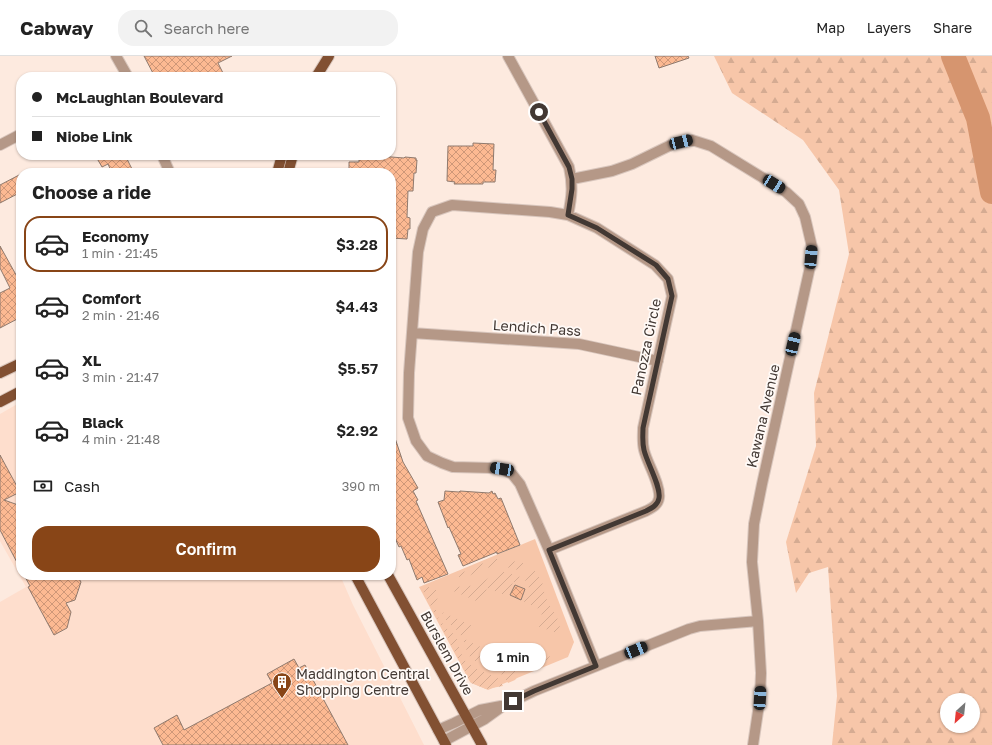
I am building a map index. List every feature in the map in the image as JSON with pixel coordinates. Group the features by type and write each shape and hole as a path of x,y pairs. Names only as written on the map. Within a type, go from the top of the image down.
{"main road":[{"path":"319,72 329,56"},
{"path":"0,373 16,365"},
{"path":"0,402 16,394"},
{"path":"358,580 445,743"},
{"name":"Burslem Drive","path":"391,580 482,745"}],"street":[{"path":"116,56 125,72"},
{"path":"508,56 569,167 572,179 572,189 568,215"},
{"path":"0,145 16,137"},
{"name":"Kawana Avenue","path":"572,179 612,171 632,164 671,145 692,140 711,146 786,192 799,204 805,217 812,247 810,267 754,524 752,562 758,621 761,673 760,698 753,745"},
{"name":"Panozza Circle","path":"549,550 646,511 656,505 659,498 658,488 644,450 642,440 643,428 672,296 668,279 656,265 597,228 568,215 550,212 452,205 432,212 424,229 418,252 409,373 408,418 416,441 427,456 453,467 502,469 512,474 520,484 549,550 596,666"},
{"name":"Lendich Pass","path":"412,333 579,344 658,361"},
{"path":"445,743 485,719 502,706 534,691 689,629 700,626 758,621"},
{"path":"438,730 480,710 502,706"}],"shaded area":[{"path":"16,405 16,569 0,541 0,414"},
{"path":"22,580 342,580 353,605 424,745 0,745 0,602 26,587"}],"green space":[{"path":"714,56 992,56 992,745 832,745 837,696 828,567 809,573 796,593 786,542 816,446 814,393 849,254 839,190 803,140 732,93"},
{"path":"535,539 574,642 568,657 488,690 470,682 419,587"},
{"path":"497,557 497,561 491,567 482,569 467,577 462,578 457,576 457,575"},
{"path":"510,561 530,565 522,572 513,568 502,567"},
{"path":"533,569 541,580 549,605 558,619 560,634 537,626 543,611 523,601 529,587 525,581"},
{"path":"500,572 519,576 521,579 518,583 513,582 507,596 487,588 481,603 451,590 457,587 478,584"},
{"path":"429,587 432,590 441,590 436,604 438,617 445,627 456,636 460,651 466,662 499,679 503,686 486,689 471,683 422,589"},
{"path":"442,612 471,625 466,640 485,649 479,663 471,658 460,634 446,620"},
{"path":"528,647 550,656 543,665 523,670 515,680 508,683 503,675 495,670 501,655 521,663"}],"building":[{"path":"144,56 232,56 218,63 222,72 152,72"},
{"path":"655,56 688,56 689,58 659,68"},
{"path":"473,143 494,144 493,170 496,170 495,182 483,182 483,184 454,184 455,182 447,181 448,146 473,146"},
{"path":"396,157 416,158 416,173 414,173 413,191 408,191 407,217 410,218 410,229 408,229 407,239 396,238 396,168 349,168 349,162 359,162 359,160 396,160"},
{"path":"98,160 128,160 132,168 110,168 108,164 102,167"},
{"path":"16,177 16,195 0,203 0,185"},
{"path":"0,246 16,275 16,320 0,328 0,293 10,288 0,268"},
{"path":"396,441 403,462 418,488 413,491 418,500 416,501 448,574 424,583 422,577 417,580 409,559 407,560 401,546 399,547 396,540"},
{"path":"0,455 16,485 16,494 4,500 16,504 16,560 0,530"},
{"path":"445,491 489,493 492,491 493,494 495,493 498,499 501,498 520,545 497,554 497,552 463,566 458,555 461,554 449,527 448,528 438,502 444,500"},
{"path":"27,580 80,580 81,582 75,600 66,603 71,612 67,628 54,635 28,587 30,586"},
{"path":"515,585 525,589 521,600 510,595"},
{"name":"Maddington Central Shopping Centre","path":"294,659 299,668 305,665 348,745 163,745 154,728 177,715 184,730 272,683 267,674"}],"waterway":[{"path":"953,56 978,118 992,192"}],"place":[{"name":"Maddington Central Shopping Centre","path":"282,699"}],"route":[{"path":"513,701 596,666 549,550 646,511 656,505 659,498 658,488 644,450 642,440 643,428 672,296 668,279 656,265 597,228 568,215 572,189 572,179 569,167 539,112"}]}
